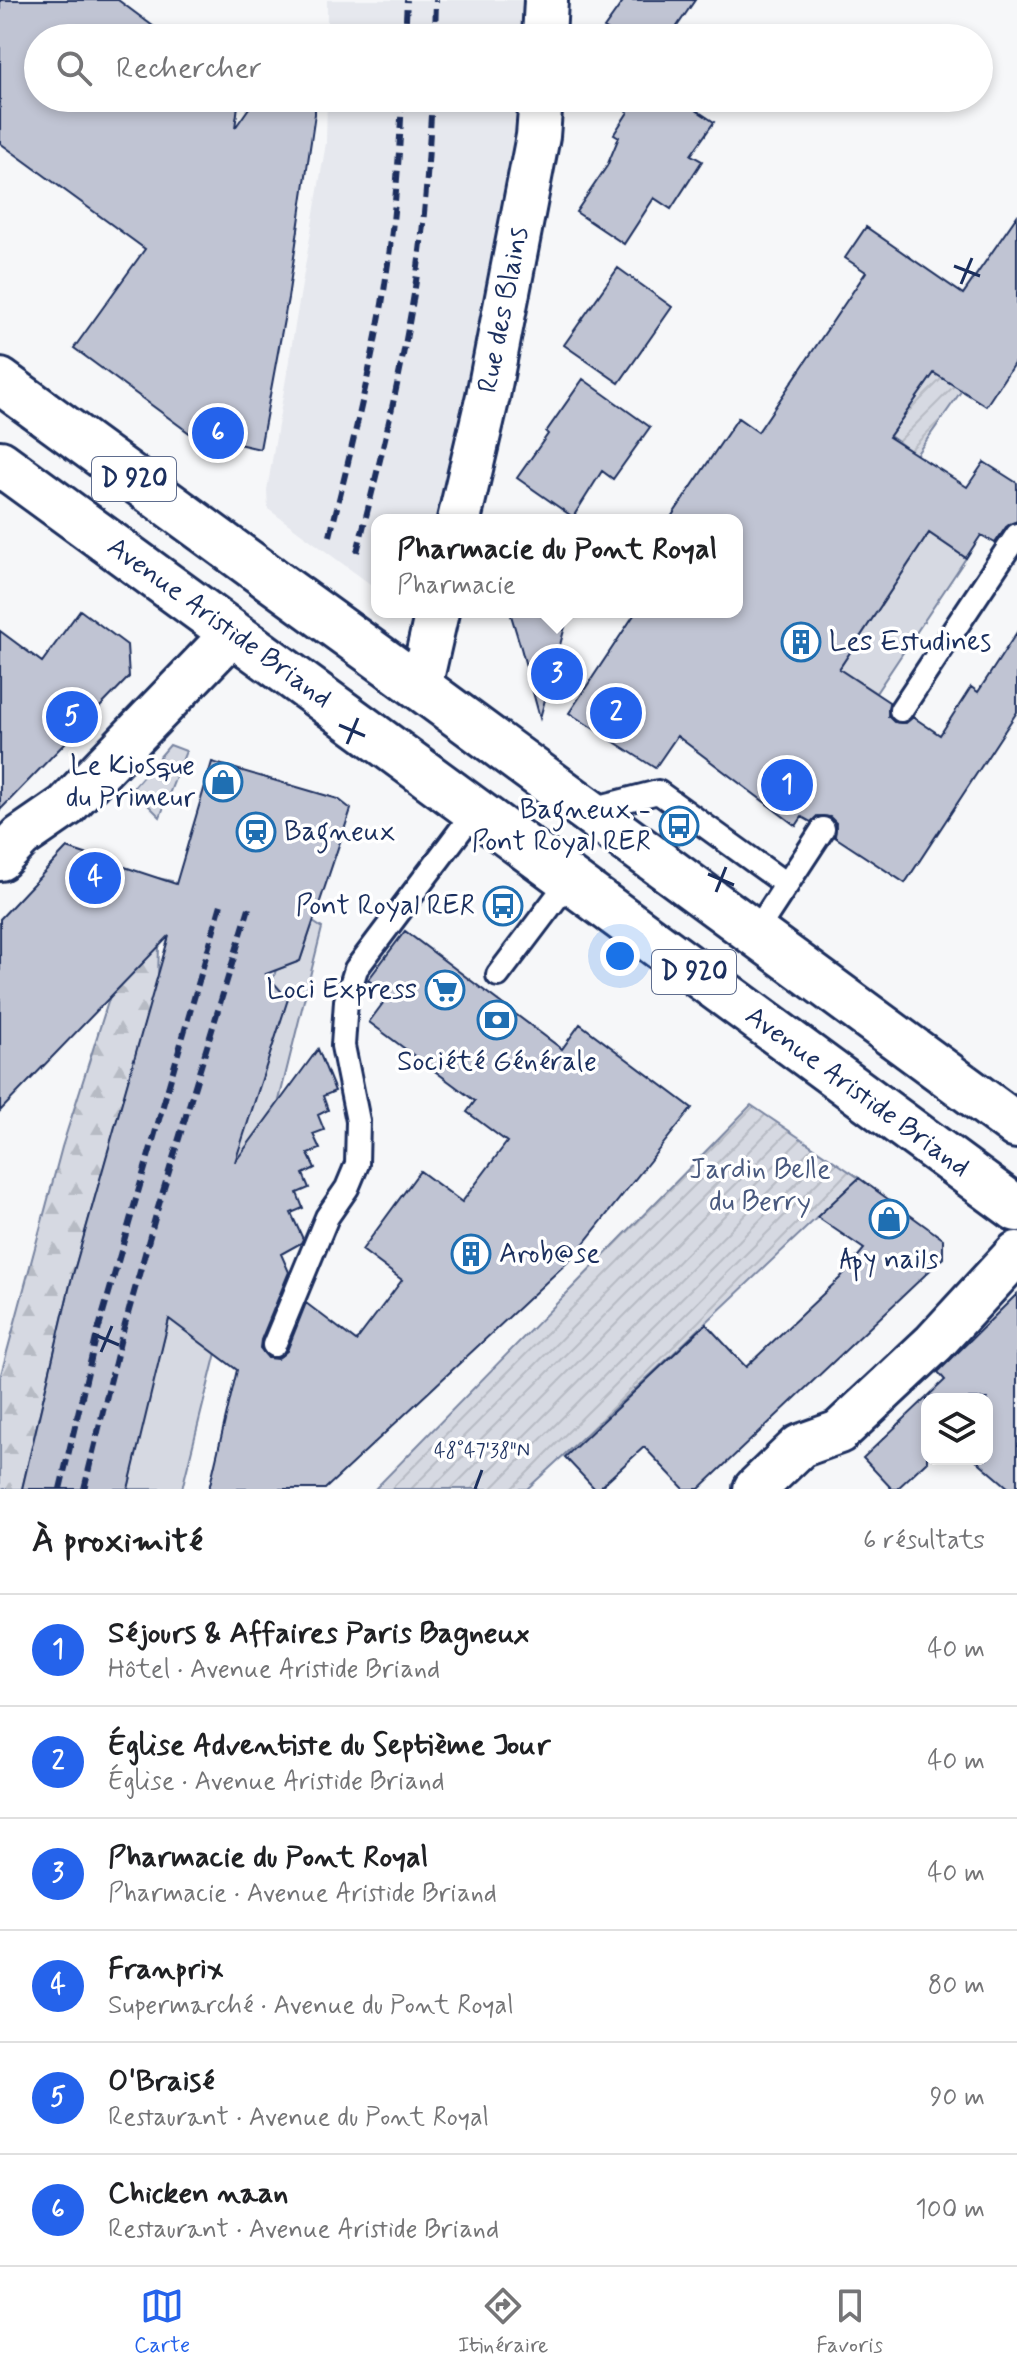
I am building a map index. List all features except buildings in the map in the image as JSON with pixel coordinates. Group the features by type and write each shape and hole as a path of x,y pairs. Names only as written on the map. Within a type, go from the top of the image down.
{"main road":[{"name":"D 920","path":"0,381 1017,1126"},
{"name":"Avenue Aristide Briand","path":"0,463 1017,1209"}],"street":[{"path":"545,24 546,0"},
{"name":"Rue des Blains","path":"460,514 488,396 527,197 540,112"},
{"path":"407,678 434,618"},
{"path":"0,859 21,837 66,806 241,639"},
{"path":"755,1489 800,1446 839,1432 934,1343 1017,1253"}],"lane":[{"path":"901,710 1017,535"},
{"path":"587,810 658,792 787,885"},
{"path":"274,1345 327,1217 347,1188 357,1164 358,1121 343,1046 346,1001 356,969 475,811"},
{"path":"755,933 823,829"},
{"path":"498,975 569,881"}],"shaded area":[{"path":"327,0 531,0 529,24 327,24"},
{"path":"327,112 520,112 508,211 453,465 438,514 371,514 371,585 268,509 267,490 326,143"}],"green space":[{"path":"934,373 962,390 916,455 890,436"},
{"path":"929,533 966,558 876,693 839,669"},
{"path":"170,745 186,751 160,817 132,789"},
{"path":"148,876 172,881 159,947 158,977 70,1285 22,1489 0,1489 0,1378 62,1147"},
{"path":"313,922 322,928 182,1489 128,1489 177,1293 276,970 300,961"},
{"name":"Jardin Belle du Berry","path":"751,1105 859,1178 527,1489 375,1489"}],"railway":[{"path":"406,24 407,0"},
{"path":"435,24 436,0"},
{"path":"330,536 382,304 395,201 401,112"},
{"path":"357,552 387,429 412,306 423,228 431,112"},
{"path":"60,1489 96,1338 222,901"},
{"path":"84,1489 120,1342 157,1211 249,908"}],"place":[{"name":"Chicken naan","path":"218,433"},
{"name":"Les Estudines","path":"801,642"},
{"name":"Pharmacie du Pont Royal","path":"557,674"},
{"name":"Église Adventiste du Septième Jour","path":"616,713"},
{"name":"O'Braisé","path":"72,717"},
{"name":"Le Kiosque du Primeur","path":"223,782"},
{"name":"Séjours & Affaires Paris Bagneux","path":"787,785"},
{"name":"Bagneux - Pont Royal RER","path":"679,826"},
{"name":"Bagneux","path":"256,832"},
{"name":"Franprix","path":"95,878"},
{"name":"Pont Royal RER","path":"503,906"},
{"name":"Loci Express","path":"445,990"},
{"name":"Société Générale","path":"497,1020"},
{"name":"Apy nails","path":"889,1219"},
{"name":"Arob@se","path":"471,1254"}]}
